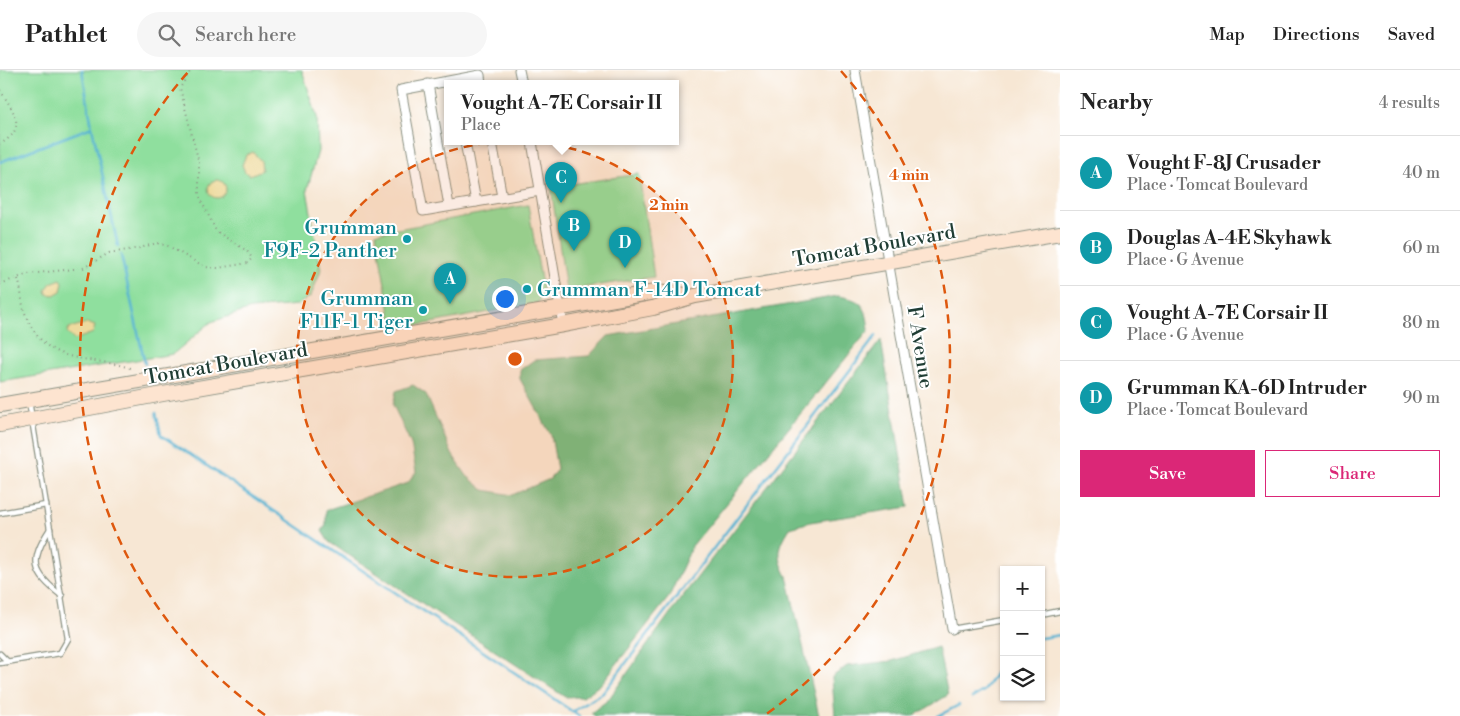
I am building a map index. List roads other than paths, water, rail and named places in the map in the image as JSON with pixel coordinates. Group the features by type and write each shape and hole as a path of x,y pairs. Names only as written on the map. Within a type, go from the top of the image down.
{"main road":[{"name":"Tomcat Boulevard","path":"0,425 163,394 563,325 653,308 695,296 1060,233"},
{"name":"Tomcat Boulevard","path":"0,406 655,292 695,296"}],"street":[{"name":"F Avenue","path":"854,70 952,630"},
{"path":"462,80 480,75 481,80"},
{"path":"444,83 401,90 423,211 540,191"},
{"path":"428,84 449,206"},
{"path":"466,145 476,202"},
{"path":"493,145 502,197"},
{"path":"532,145 563,325"}],"lane":[{"path":"0,663 60,653 67,645 68,632 29,400"},
{"path":"0,513 46,505"},
{"path":"50,529 40,544 37,563 44,582 62,596"},
{"path":"1045,614 1060,611"},
{"path":"952,630 1000,621"},
{"path":"0,654 8,662"}],"waterway":[{"path":"82,70 92,127 118,246"},
{"path":"0,162 92,127"},
{"path":"121,255 145,364"},
{"path":"572,712 603,693 876,336"},
{"path":"156,413 161,435 579,716"},
{"path":"1045,637 1060,635"},
{"path":"972,698 985,690 1000,666"},
{"path":"938,716 959,705"}],"place":[{"name":"Vought A-7E Corsair II","path":"561,203"},
{"name":"Grumman F9F-2 Panther","path":"407,239"},
{"name":"Douglas A-4E Skyhawk","path":"574,251"},
{"name":"Grumman KA-6D Intruder","path":"625,268"},
{"name":"Grumman F-14D Tomcat","path":"527,289"},
{"name":"Vought F-8J Crusader","path":"450,304"},
{"name":"Grumman F11F-1 Tiger","path":"423,310"}]}
